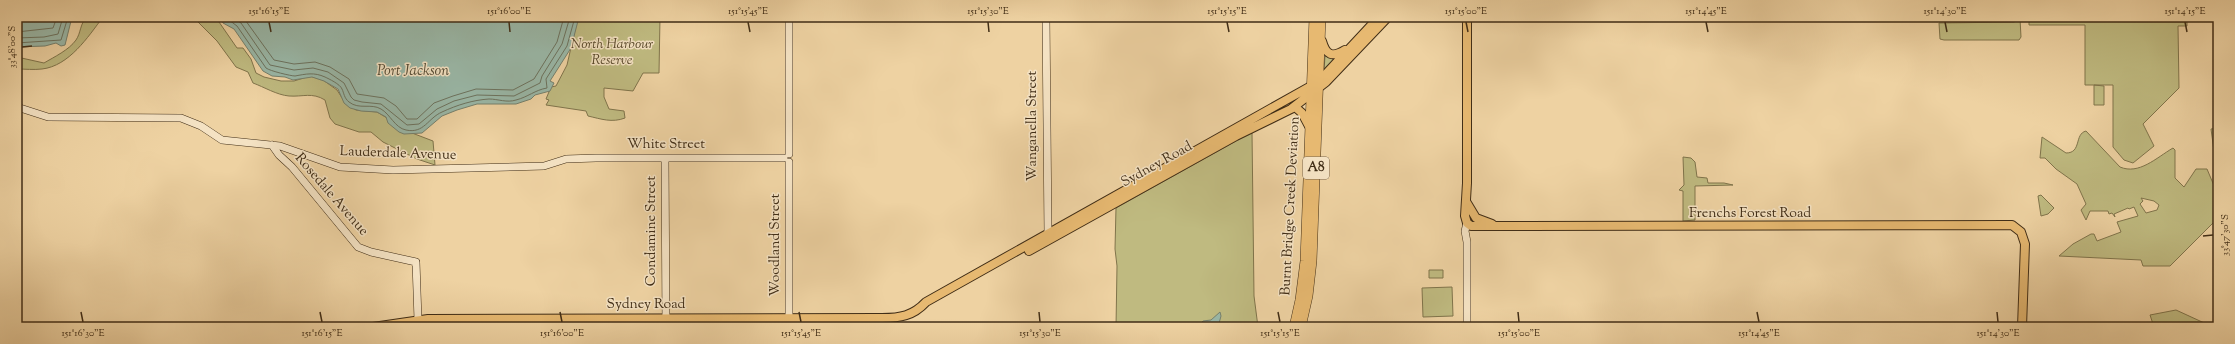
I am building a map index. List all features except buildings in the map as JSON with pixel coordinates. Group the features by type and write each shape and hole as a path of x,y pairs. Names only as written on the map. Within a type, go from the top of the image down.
{"highway":[{"name":"A8","path":"1314,17 1316,87"},
{"name":"A8","path":"1316,87 1322,41 1321,17"},
{"name":"Burnt Bridge Creek Deviation","path":"1294,327 1300,300 1305,261 1310,128 1316,87"},
{"name":"Burnt Bridge Creek Deviation","path":"1301,327 1312,261 1316,87"}],"main road":[{"name":"Sydney Road","path":"373,327 418,320 895,318 929,307 1316,87 1379,17"},
{"name":"Sydney Road","path":"919,310 926,302 1048,234 1173,167 1272,117 1291,109 1316,87 1388,17"},
{"path":"1467,17 1468,206 1465,216 1470,223 1480,220"},
{"path":"1322,41 1326,51 1332,55 1338,54 1352,46"},
{"path":"1291,109 1295,108 1300,110 1310,128"},
{"name":"Frenchs Forest Road","path":"1468,206 1480,220 1498,226"},
{"name":"Frenchs Forest Road","path":"1470,223 1498,226 2012,225 2024,241 2025,252 2023,258 2022,327"}],"street":[{"name":"Woodland Street","path":"789,17 787,158 789,327"},
{"name":"Wanganella Street","path":"1046,17 1048,234"},
{"name":"Lauderdale Avenue","path":"17,107 48,117 178,118 195,123 222,140 288,148 333,165 349,168 470,169 549,165"},
{"name":"Rosedale Avenue","path":"272,145 279,155 297,172 358,246 371,252 415,262 418,268 418,320"},
{"name":"Condamine Street","path":"665,158 666,327"},
{"name":"White Street","path":"549,165 566,159 787,158"},
{"path":"1467,327 1467,242 1470,223"}],"green space":[{"path":"87,17 103,17 69,57 52,67 42,69 17,69 17,57 44,63 57,56 73,44 79,34 83,22"},
{"path":"193,17 212,17 219,22 237,48 243,48 251,59 256,73 264,77 281,81 294,81 310,76 323,80 337,90 346,104 356,110 377,112 412,133 433,141 435,165 417,159 383,142 371,132 359,132 335,124 330,118 325,100 312,95 294,96 275,93 253,83 248,72 236,67 217,41"},
{"name":"North Harbour Reserve","path":"578,17 660,17 659,73 643,73 633,91 604,88 604,97 609,109 624,111 625,118 616,120 602,119 588,116 586,111 546,105 549,100 546,99 551,87 556,86 567,65"},
{"path":"2020,19 2021,37 2019,40 1940,39 1939,23 2014,22"},
{"path":"2029,21 2187,22 2187,26 2178,26 2179,88 2143,124 2154,146 2133,163 2124,160 2113,147 2113,85 2085,85 2085,25 2029,25"},
{"path":"1325,56 1340,56 1324,71"},
{"path":"2094,85 2104,86 2104,105 2094,105"},
{"path":"2218,128 2218,180 2211,129"},
{"path":"2086,131 2120,167 2127,169 2141,167 2154,161 2173,148 2175,150 2175,178 2184,187 2196,169 2207,169 2215,188 2216,220 2170,266 2143,266 2141,260 2059,256 2073,244 2091,234 2094,234 2097,241 2121,232 2117,222 2138,216 2134,207 2114,214 2115,217 2112,213 2109,214 2108,211 2090,211 2086,220 2081,210 2086,204 2077,184 2056,169 2045,158 2040,158 2042,137 2066,153 2074,150 2082,133","holes":["2141,198 2154,201 2159,205 2157,210 2146,213 2140,204 2143,201"]},
{"path":"1252,132 1254,296 1258,327 1116,327 1116,208"},
{"path":"1683,157 1691,158 1695,162 1697,177 1707,178 1708,183 1724,183 1733,185 1695,186 1695,220 1683,221 1683,191 1679,190 1684,185"},
{"path":"2041,195 2054,208 2048,214 2041,216 2038,196"},
{"path":"1429,270 1443,270 1443,278 1429,278"},
{"path":"1452,287 1453,316 1423,317 1422,288"},
{"path":"2176,310 2213,327 2154,327 2150,315"}],"water":[{"path":"17,17 72,17 65,45 61,46 56,43 45,46 17,47"},
{"name":"Port Jackson","path":"220,17 579,17 571,48 550,81 554,83 550,91 535,95 531,99 516,104 477,104 442,116 422,133 404,134 388,123 386,117 377,112 361,111 350,108 344,103 338,89 324,81 312,77 293,80 285,77 272,76 263,71 234,29 223,23"},
{"path":"1220,312 1221,316 1218,327 1198,327 1203,321 1211,320"}]}
